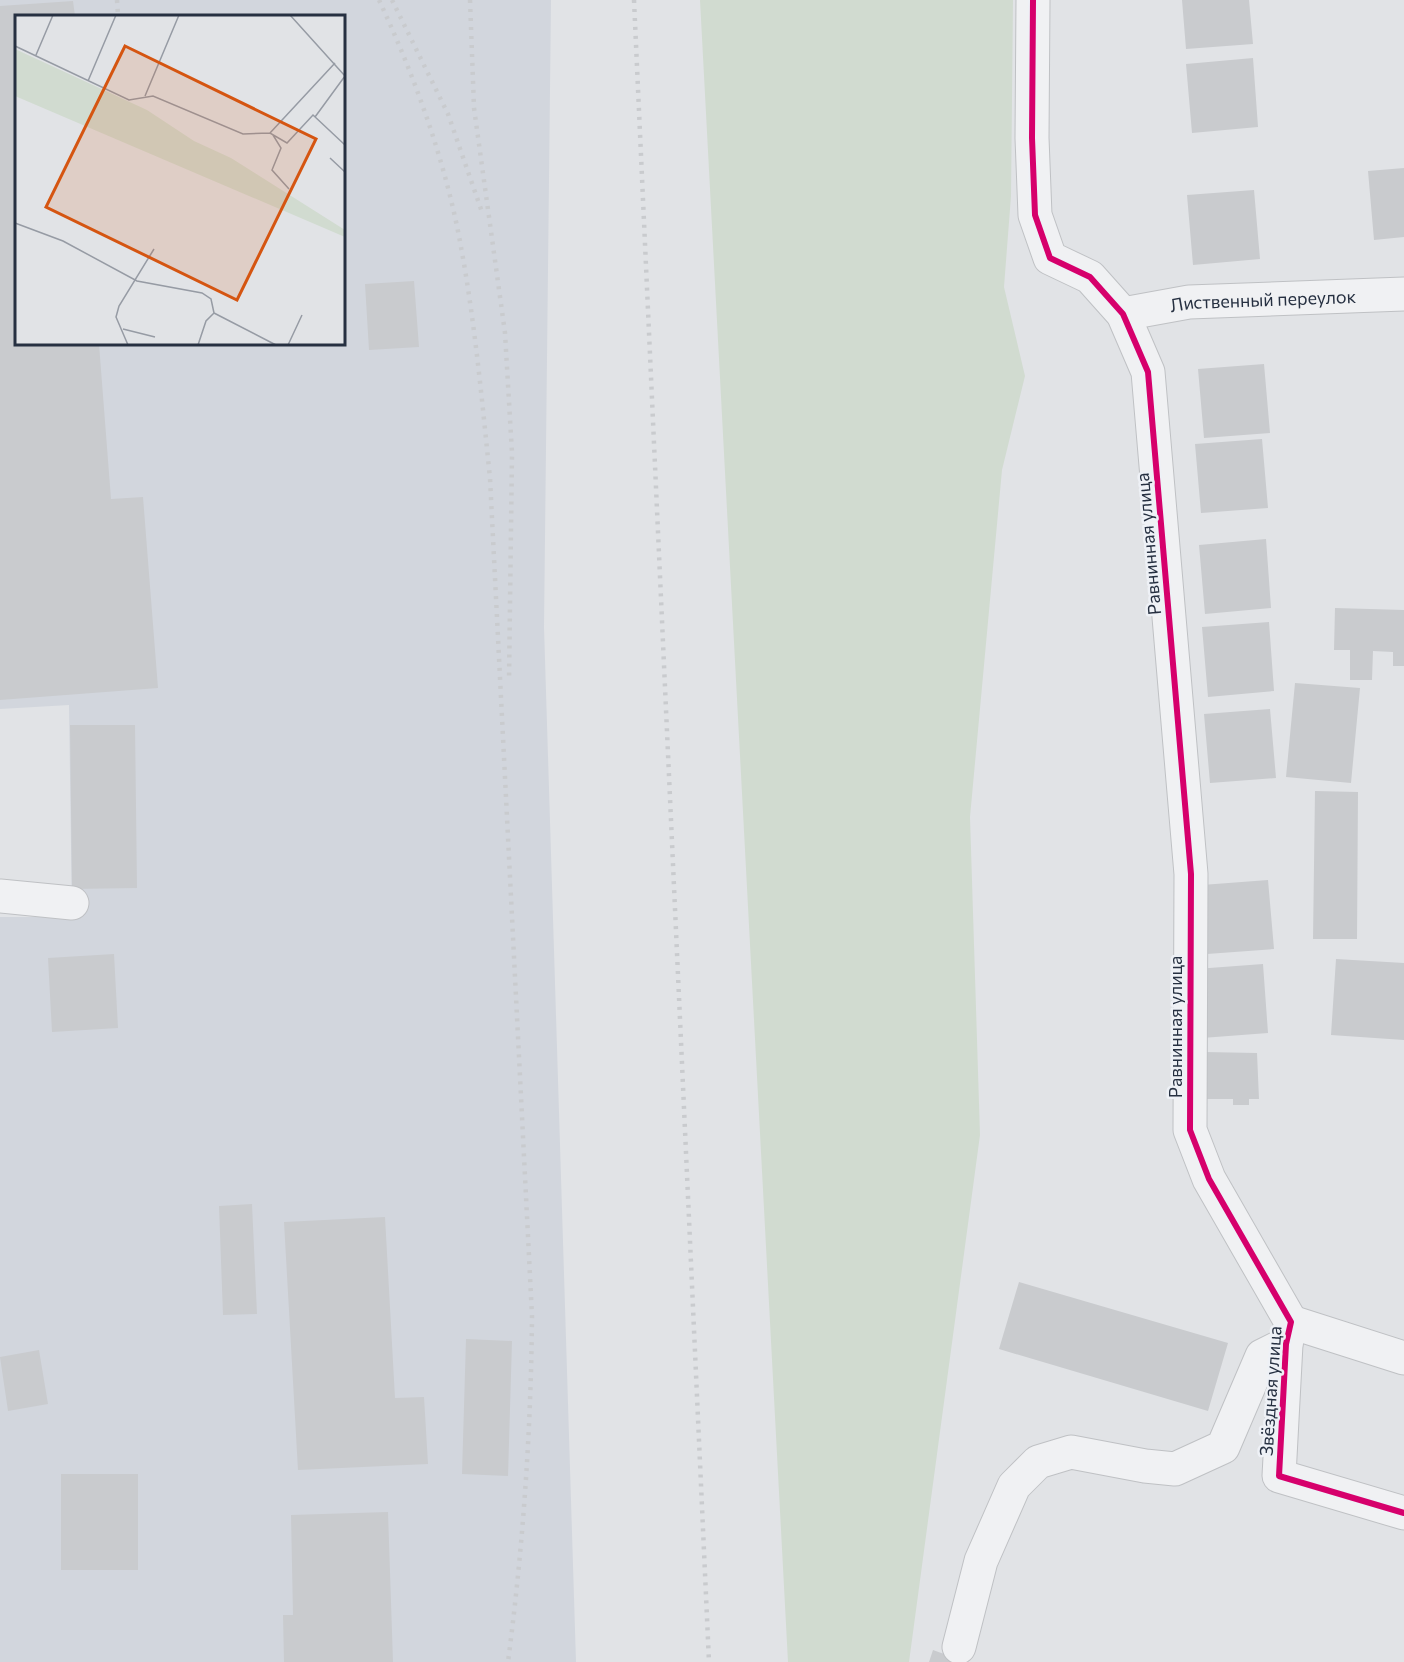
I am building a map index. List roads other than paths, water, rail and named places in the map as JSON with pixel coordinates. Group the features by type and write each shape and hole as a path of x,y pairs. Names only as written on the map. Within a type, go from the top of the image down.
{"street":[{"name":"Равнинная улица","path":"1033,0 1032,138 1035,215 1050,258 1090,277 1123,314 1148,372 1191,874 1190,1130"},
{"name":"Лиственный переулок","path":"1123,314 1189,302 1404,294"},
{"path":"0,896 72,903"},
{"name":"Звёздная улица","path":"1190,1130 1209,1179 1289,1333 1279,1476 1404,1513"},
{"path":"959,1647 981,1561 1014,1486 1038,1462 1071,1452 1145,1466 1175,1468 1222,1447 1262,1356 1289,1333 1404,1358"}],"railway":[{"path":"117,0 118,15"},
{"path":"379,0 405,59 428,121 455,215 474,333 490,478 532,1316 525,1489 508,1662"},
{"path":"392,0 448,114 483,215"},
{"path":"470,0 474,108 505,333 512,453 509,681"},
{"path":"634,0 709,1662"}]}
